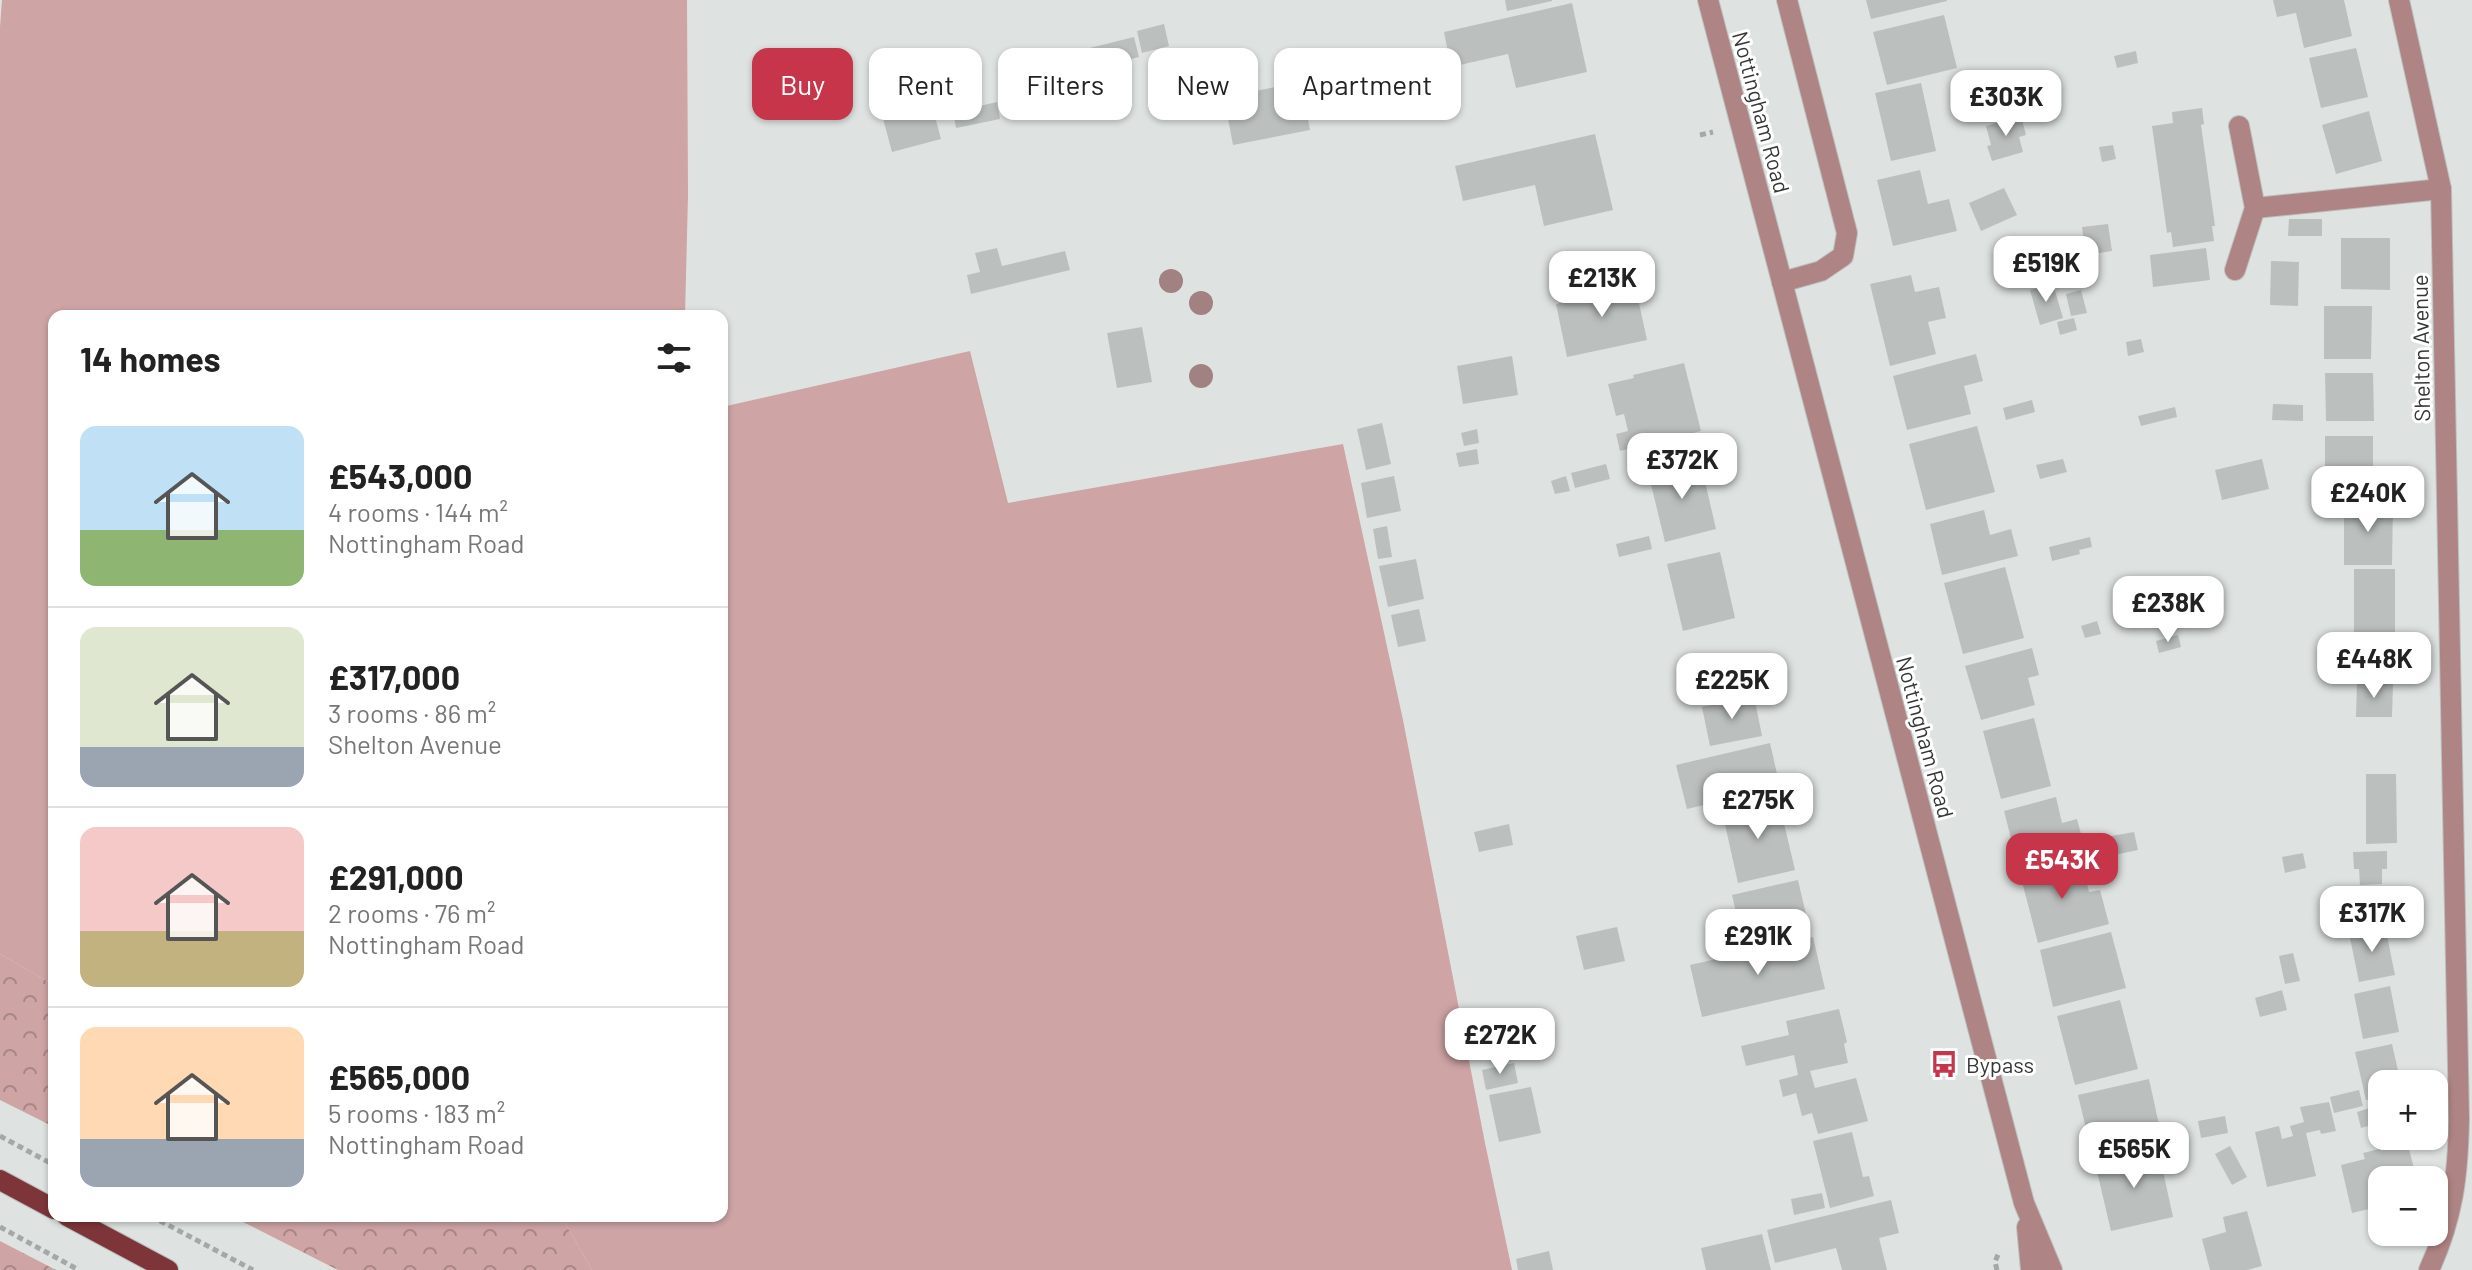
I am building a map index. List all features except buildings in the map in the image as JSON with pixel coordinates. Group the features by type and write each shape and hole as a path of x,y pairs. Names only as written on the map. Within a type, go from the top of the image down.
{"main road":[{"path":"0,1180 48,1206"},
{"path":"78,1222 168,1270"}],"street":[{"name":"Nottingham Road","path":"1708,0 2024,1203 2052,1270"},
{"path":"1782,282 1821,271 1843,256 1847,233 1787,0"},
{"name":"Shelton Avenue","path":"2399,0 2441,189 2459,1119 2455,1190 2443,1236 2429,1270"},
{"path":"2235,270 2255,208 2239,126"},
{"path":"2255,208 2441,189"},
{"name":"Nottingham Road","path":"2024,1203 2031,1270"}],"path":[{"path":"0,1136 48,1162"},
{"path":"162,1222 253,1270"},
{"path":"0,1227 79,1270"}],"green space":[{"path":"2,0 687,0 685,310 48,310 48,982 0,954"},
{"path":"970,351 1008,503 1343,444 1403,720 1512,1270 592,1270 564,1222 728,1222 728,406"},
{"path":"0,954 48,982 48,1124 0,1100"},
{"path":"243,1222 564,1222 592,1270 338,1270"},
{"path":"0,1241 56,1270 0,1270"}],"place":[{"name":"Bypass","path":"1944,1064"}]}
